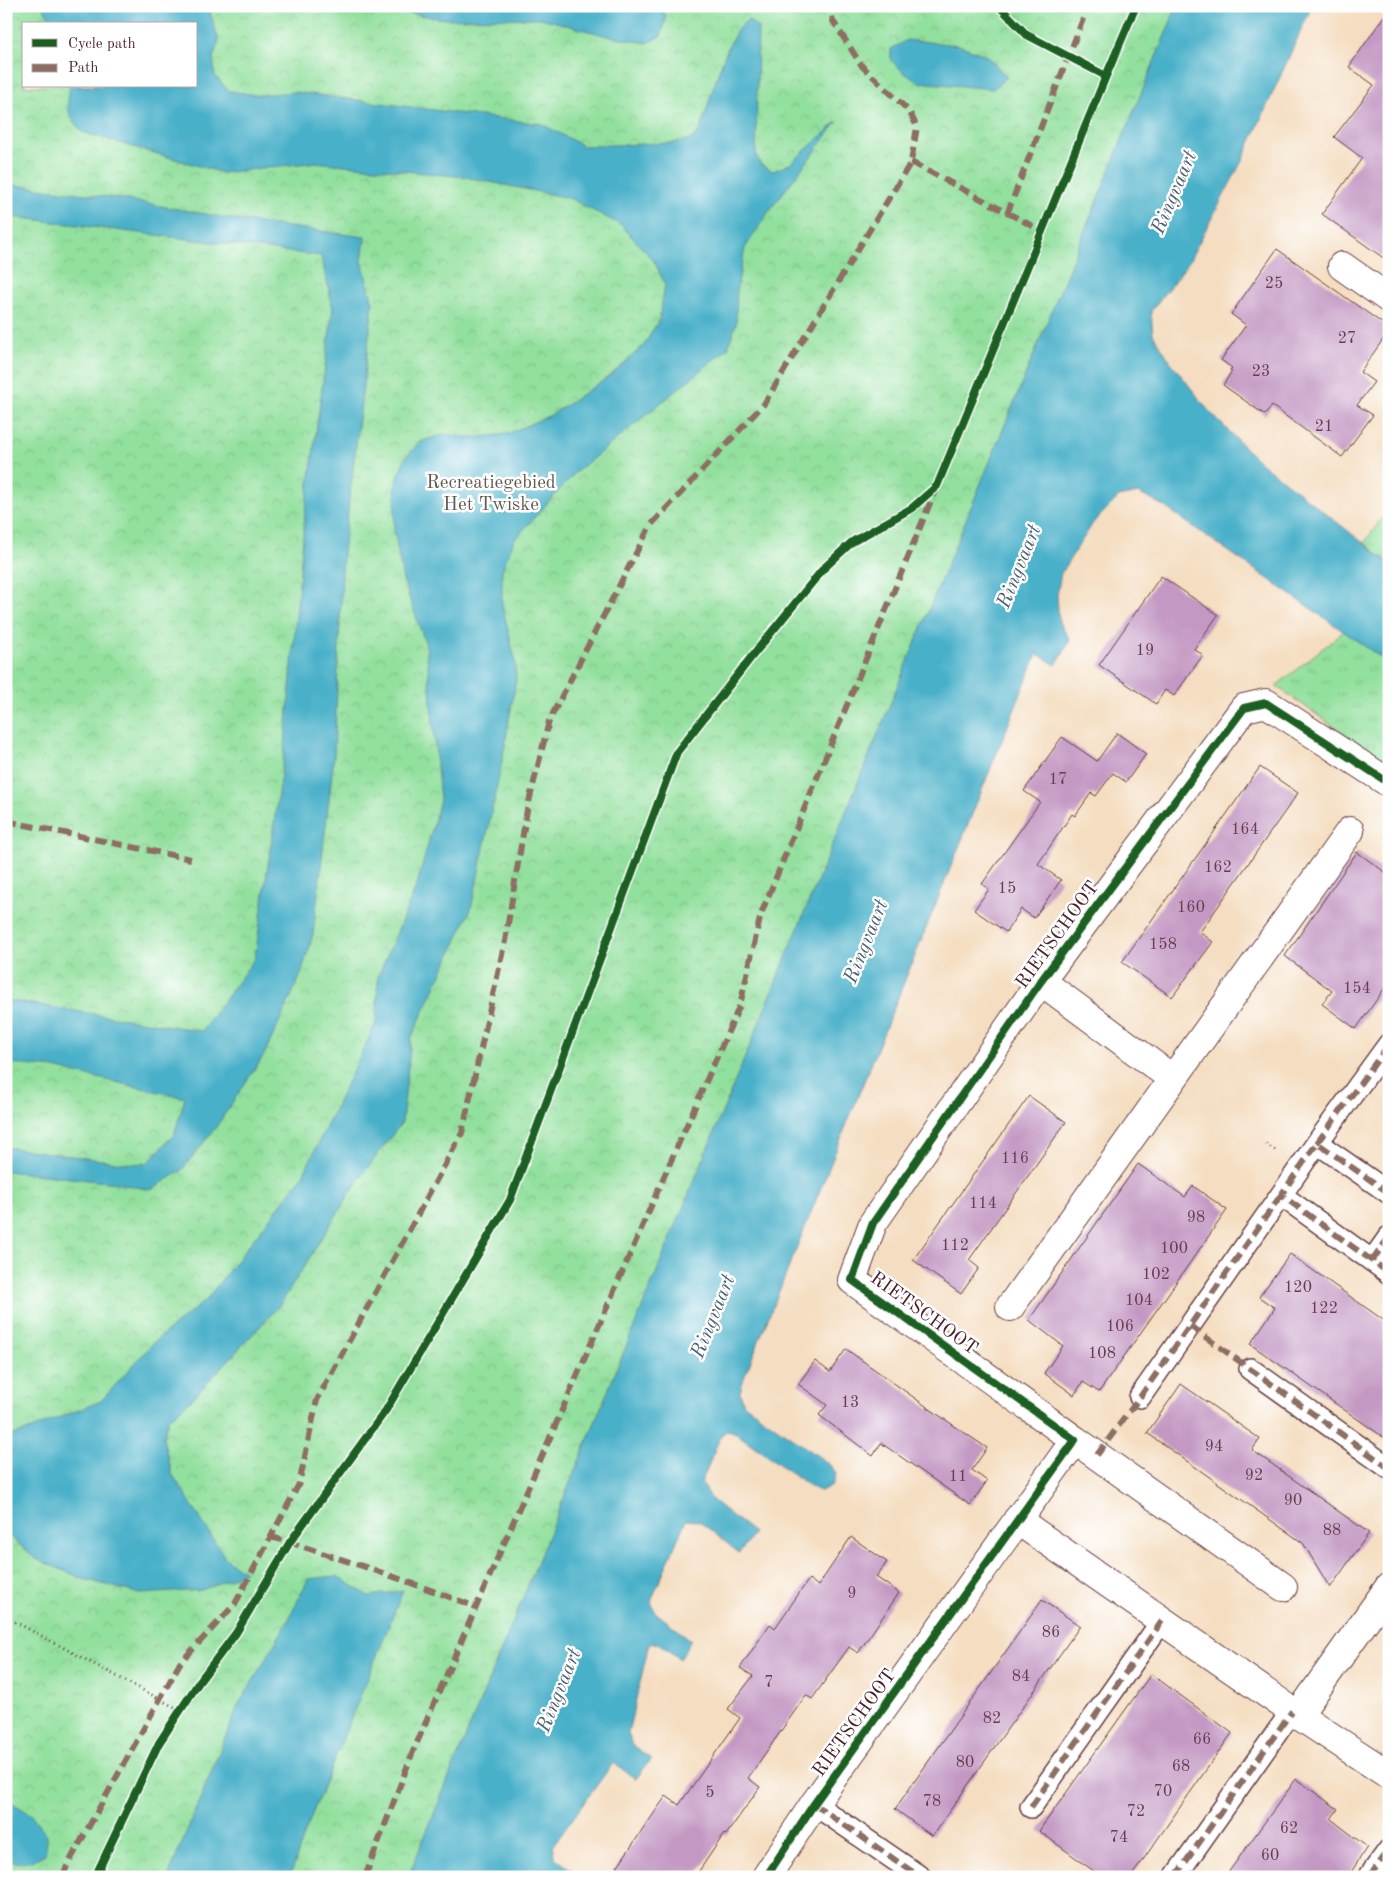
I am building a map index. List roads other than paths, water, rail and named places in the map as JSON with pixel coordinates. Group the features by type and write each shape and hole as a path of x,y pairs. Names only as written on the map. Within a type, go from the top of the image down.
{"street":[{"path":"1342,266 1389,299"},
{"name":"RIETSCHOOT","path":"1283,1587 852,1280 873,1223 1041,981 1244,708 1266,703 1389,783"},
{"path":"1010,1307 1350,831"},
{"name":"RIETSCHOOT","path":"1041,981 1173,1078"},
{"path":"1140,1397 1317,1143 1389,1044"},
{"path":"1317,1143 1389,1193"},
{"path":"1281,1195 1380,1267 1389,1237"},
{"path":"1250,1369 1389,1468"},
{"name":"RIETSCHOOT","path":"766,1877 814,1804 1075,1440"},
{"path":"1017,1520 1295,1713 1389,1775"},
{"path":"1175,1877 1389,1586"},
{"path":"1031,1807 1162,1621"},
{"path":"814,1804 920,1877"},
{"path":"1369,1877 1389,1850"}],"water":[{"path":"42,6 208,6 219,41 213,58 215,76 229,91 257,95 295,92 542,124 583,146 672,143 690,140 700,131 726,52 741,26 749,20 758,28 756,155 761,165 773,171 790,164 838,121 767,214 745,248 737,288 736,324 728,348 575,473 514,540 502,570 502,605 515,659 516,679 502,762 471,909 411,1039 402,1122 357,1182 280,1305 192,1399 168,1419 163,1438 172,1474 226,1559 245,1572 202,1590 140,1594 84,1579 36,1559 6,1533 6,1435 16,1435 101,1401 155,1341 206,1300 302,1177 376,1023 378,977 417,885 440,800 426,645 403,580 394,530 396,483 405,458 420,442 444,434 472,438 507,434 551,415 610,376 644,345 659,320 665,284 654,261 621,225 569,198 465,177 315,162 223,173 82,132 73,121 69,111 70,88 198,88 198,22 53,22"},
{"path":"369,6 663,6 666,19 661,36 647,43 607,36 541,18 443,19"},
{"name":"Ringvaart","path":"1177,6 1312,6 1242,161 1188,263 1151,311 1153,334 1170,361 1208,410 1255,458 1389,563 1389,663 1162,505 1138,493 1119,497 1093,523 1061,573 1057,595 1059,622 1070,640 1056,665 1037,654 744,1378 740,1392 744,1404 829,1464 836,1474 832,1485 821,1491 811,1487 734,1432 728,1430 721,1435 701,1483 711,1499 754,1533 739,1553 699,1521 686,1520 651,1601 655,1612 691,1640 680,1659 658,1643 649,1644 628,1733 632,1745 651,1759 636,1779 613,1763 553,1846 554,1857 572,1870 567,1877 408,1877"},
{"path":"907,40 959,45 987,56 1007,77 993,89 918,82 903,72 891,60 891,49"},
{"path":"6,184 117,198 238,220 365,237 362,261 373,303 343,552 334,756 313,935 300,977 264,1055 216,1127 181,1171 151,1190 116,1183 6,1171 6,1147 123,1163 146,1164 174,1135 185,1098 54,1068 6,1063 6,1000 202,1031 255,958 285,745 305,513 333,308 321,256 6,216"},
{"path":"337,1576 369,1596 403,1591 307,1827 290,1877 168,1877 238,1706 288,1621 308,1579"},
{"path":"6,1799 32,1815 46,1835 45,1854 27,1862 6,1860"}],"park label":[{"name":"Recreatiegebied Het Twiske","path":"491,492"}]}
